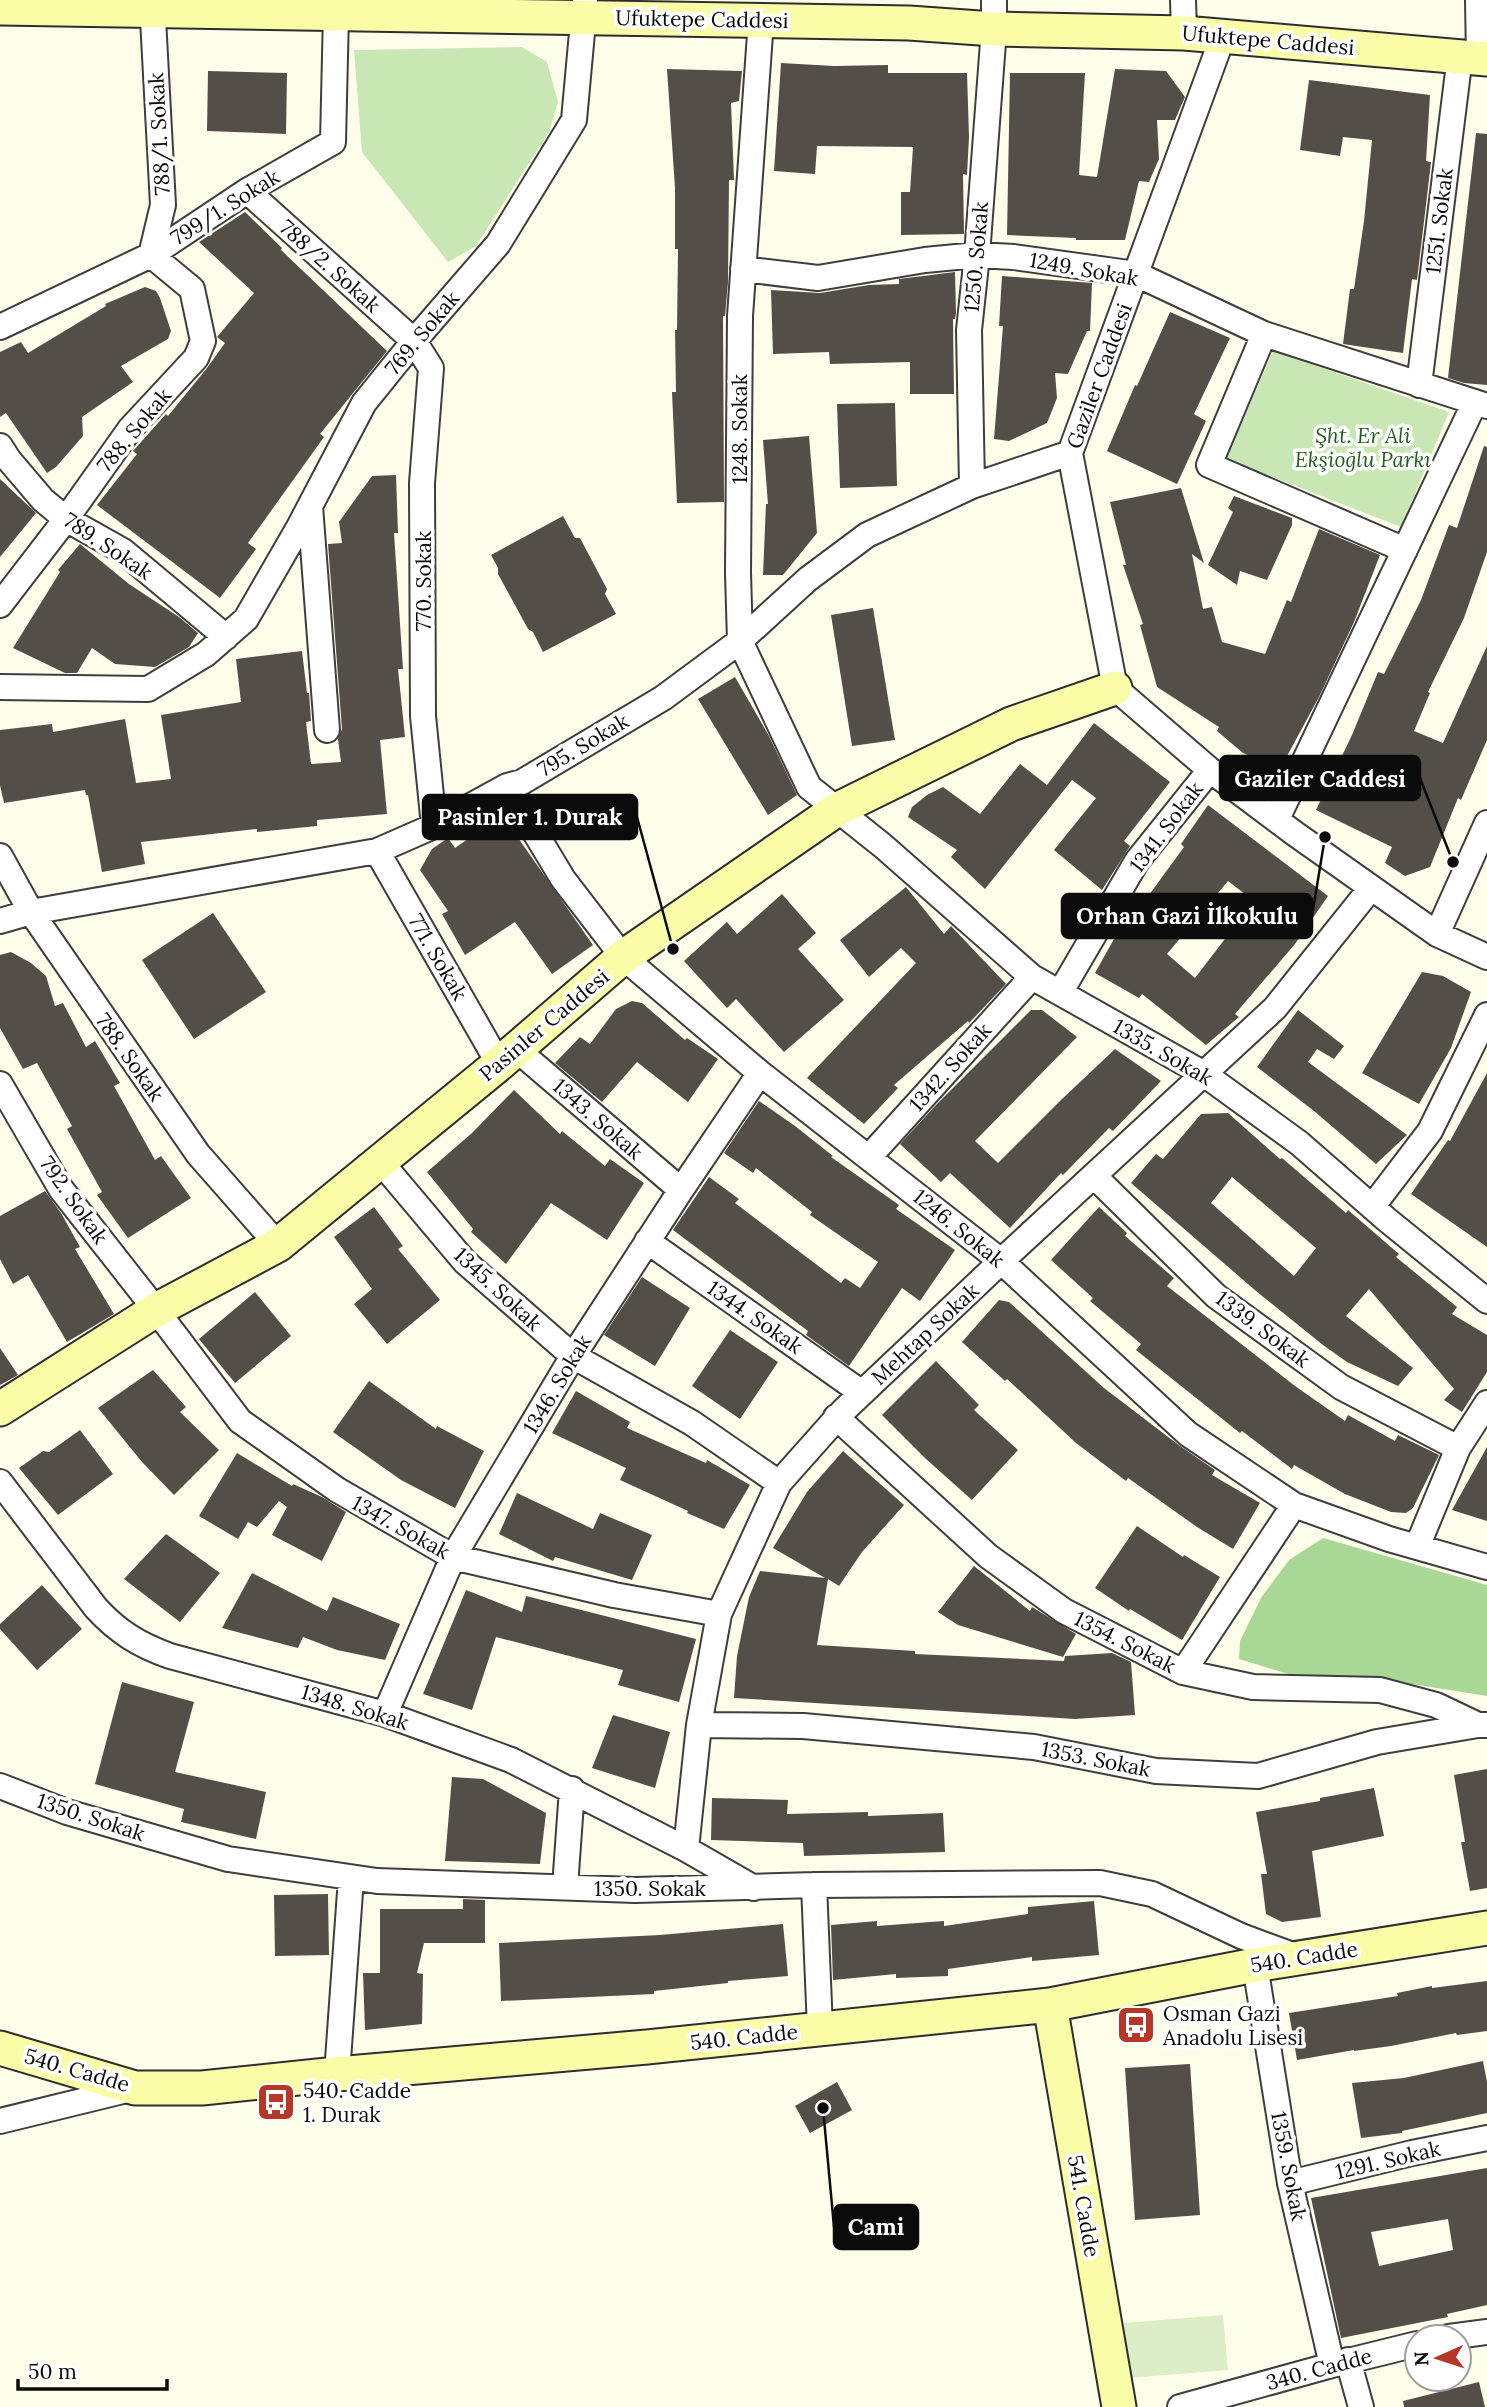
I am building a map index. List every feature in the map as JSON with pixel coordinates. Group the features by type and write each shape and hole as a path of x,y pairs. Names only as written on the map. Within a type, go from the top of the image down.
{"street":[{"path":"1183,0 1184,33"},
{"name":"1251. Sokak","path":"1419,385 1475,58 1478,0"},
{"name":"Ufuktepe Caddesi","path":"0,8 152,6 499,15 584,9 772,13 909,23 994,15 1475,58"},
{"name":"788/1. Sokak","path":"151,255 163,205 152,6"},
{"name":"799/1. Sokak","path":"0,327 151,255 247,191 333,142 321,9"},
{"name":"769. Sokak","path":"0,687 148,689 206,654 247,619 364,403 498,244 574,120 584,9"},
{"name":"1248. Sokak","path":"772,13 740,316 740,641 809,787 836,810"},
{"name":"1250. Sokak","path":"972,486 969,330 994,15"},
{"name":"Gaziler Caddesi","path":"1115,688 1070,453 1223,36"},
{"name":"788/2. Sokak","path":"247,191 414,341"},
{"name":"1249. Sokak","path":"743,269 818,278 977,254 1136,274 1264,334 1481,404"},
{"name":"788. Sokak","path":"0,604 66,519 130,429 196,358 203,341 192,289 151,255"},
{"path":"1264,334 1209,465 1405,550"},
{"name":"770. Sokak","path":"414,341 431,368 422,483 423,702 435,826"},
{"path":"1277,819 1405,550 1481,404"},
{"name":"789. Sokak","path":"0,446 43,500 66,519 123,551 226,637"},
{"name":"795. Sokak","path":"0,921 31,912 377,851 435,826 508,786 522,782 663,698 740,641 808,579 867,535 972,486 1070,453"},
{"path":"310,506 327,730"},
{"path":"1115,688 1210,769 1371,888 1437,934 1487,957"},
{"name":"Pasinler Caddesi","path":"0,1409 156,1310 278,1245 508,1056 623,957 836,810 1011,724 1115,688"},
{"name":"1341. Sokak","path":"1060,993 1137,861 1210,769"},
{"name":"1246. Sokak","path":"508,786 563,879 623,957 760,1073 1001,1261 1188,1434 1294,1505 1487,1567"},
{"name":"1335. Sokak","path":"836,810 883,846 1032,977 1204,1074 1299,1143 1487,1301"},
{"path":"1437,934 1487,823"},
{"name":"771. Sokak","path":"377,851 508,1056"},
{"name":"788. Sokak","path":"0,856 31,912 198,1154 278,1245"},
{"name":"Mehtap Sokak","path":"687,1849 699,1726 719,1614 779,1483 836,1418 862,1393 1275,1008 1371,888"},
{"name":"1342. Sokak","path":"869,1157 1032,977"},
{"path":"1372,1207 1430,1131 1487,1015"},
{"name":"1343. Sokak","path":"508,1056 681,1190"},
{"name":"1346. Sokak","path":"385,1714 453,1557 573,1356 760,1073"},
{"name":"792. Sokak","path":"0,1084 61,1189 156,1310"},
{"name":"1345. Sokak","path":"380,1161 465,1262 573,1356 692,1423 779,1483"},
{"name":"1339. Sokak","path":"1094,1176 1216,1296 1341,1387 1458,1448"},
{"name":"1344. Sokak","path":"647,1241 862,1393"},
{"name":"1347. Sokak","path":"156,1310 240,1421 336,1489 453,1557 614,1595 719,1614"},
{"path":"1418,1547 1458,1448 1487,1403"},
{"name":"1354. Sokak","path":"836,1418 988,1556 1064,1611 1183,1672 1253,1687 1380,1689 1436,1705 1483,1725"},
{"name":"1348. Sokak","path":"0,1482 96,1608 124,1635 144,1646 170,1656 385,1714 511,1760 687,1849 754,1888"},
{"path":"1183,1672 1294,1505"},
{"name":"1353. Sokak","path":"699,1726 803,1726 1034,1747 1156,1771 1258,1776 1377,1742 1483,1725"},
{"name":"1350. Sokak","path":"0,1786 67,1812 228,1858 377,1881 635,1890 814,1885 1100,1883 1152,1894 1241,1936 1299,1958"},
{"path":"565,1887 572,1789"},
{"path":"337,2074 351,1878"},
{"path":"814,1885 820,2029"},
{"name":"540. Cadde","path":"0,2048 135,2088 202,2088 647,2047 1050,2005 1255,1965 1487,1928"},
{"name":"1359. Sokak","path":"1255,1965 1290,2183 1340,2362 1361,2407"},
{"name":"541. Cadde","path":"1050,2005 1119,2407"},
{"path":"0,2121 135,2088"},
{"name":"1291. Sokak","path":"1290,2183 1487,2138"},
{"name":"340. Cadde","path":"1180,2407 1403,2347"}],"green space":[{"path":"522,47 547,62 558,102 549,132 476,246 448,262 362,152 354,50"},
{"name":"Şht. Er Ali Ekşioğlu Parkı","path":"1273,351 1449,412 1401,527 1226,459"},
{"path":"1323,1538 1487,1585 1487,1696 1374,1678 1295,1676 1239,1659 1240,1641 1261,1598 1289,1560"},
{"path":"1223,2315 1228,2370 1129,2378 1124,2323"}],"building":[{"path":"781,63 888,65 888,73 967,73 969,137 967,175 963,174 964,234 901,235 901,192 910,192 913,147 817,146 815,174 774,171"},
{"path":"667,69 742,71 739,101 731,103 734,180 729,180 728,282 723,316 724,502 677,503 672,392 676,392 678,249 675,249 675,188"},
{"path":"1115,69 1166,71 1185,97 1175,120 1157,120 1159,159 1149,182 1139,181 1125,240 1007,235 1010,73 1085,73 1079,175 1097,177"},
{"path":"208,71 287,73 286,134 207,131"},
{"path":"1309,80 1430,95 1426,161 1431,162 1417,280 1412,279 1403,353 1343,344 1350,289 1354,289 1364,221 1372,140 1343,137 1340,156 1300,150"},
{"path":"1476,133 1487,134 1487,385 1448,378"},
{"path":"245,212 387,351 320,434 324,437 248,543 256,549 220,598 97,505 137,454 133,451 166,414 168,416 207,368 225,343 217,337 254,293 199,242"},
{"path":"955,272 954,394 910,394 910,362 830,364 829,352 773,354 771,290 820,293 869,285 899,284 899,279"},
{"path":"1002,276 1092,283 1090,331 1087,331 1068,374 1055,373 1057,398 1047,423 1009,441 994,439 1003,326 999,326"},
{"path":"145,287 156,291 160,298 171,331 168,339 121,366 133,382 82,417 83,436 56,467 47,473 6,413 0,417 0,352 21,342 28,353 106,306 105,304"},
{"path":"1170,312 1230,338 1194,414 1206,421 1177,484 1107,451"},
{"path":"895,403 897,486 840,488 837,404"},
{"path":"809,436 817,533 783,575 763,575 768,504 763,440"},
{"path":"1484,446 1487,447 1487,552 1464,618 1428,692 1430,693 1414,731 1443,743 1487,646 1487,740 1461,800 1458,798 1430,867 1405,876 1385,863 1392,847 1316,810 1352,735 1378,672 1384,674 1421,600 1449,525 1457,528"},
{"path":"396,475 398,533 394,533 403,669 398,669 405,737 380,740 387,814 317,820 317,826 257,832 257,829 141,842 145,864 102,872 85,790 4,803 0,785 0,730 52,724 53,732 125,719 136,783 171,779 161,715 241,702 236,659 302,651 309,693 311,721 306,722 311,764 341,762 338,739 342,729 328,544 342,543 339,522 372,476"},
{"path":"0,479 36,513 0,557"},
{"path":"1181,488 1204,563 1192,554 1203,609 1212,607 1222,642 1265,654 1287,600 1291,602 1319,529 1380,555 1354,622 1319,697 1280,769 1243,753 1217,731 1219,727 1157,687 1140,625 1143,624 1123,565 1126,565 1110,502"},
{"path":"1234,496 1292,518 1292,525 1267,580 1240,571 1237,585 1208,565 1233,512 1228,508"},
{"path":"563,516 575,538 580,538 607,589 605,594 616,614 543,652 498,574 491,555"},
{"path":"80,544 129,584 198,633 189,647 155,667 115,664 92,648 77,673 65,673 13,648 60,572 58,570"},
{"path":"873,608 895,740 852,746 831,615"},
{"path":"735,677 769,736 797,795 768,815 698,699"},
{"path":"1094,723 1170,782 1124,841 1130,846 1102,890 1054,850 1096,798 1072,780 985,889 951,857 957,850 908,817 912,807 943,787 980,814 1020,764 1047,785"},
{"path":"1208,805 1328,896 1295,944 1235,1014 1239,1017 1206,1045 1142,994 1139,998 1095,973 1119,930 1122,932 1184,847 1181,844","holes":["1228,881 1254,901 1195,978 1167,954"]},
{"path":"502,815 593,945 552,974 515,922 465,955 442,914 448,911 420,870 432,849 448,838 455,848"},
{"path":"906,887 944,934 951,926 1006,984 969,1023 968,1021 894,1085 898,1088 864,1124 807,1078 916,963 901,948 869,977 840,940"},
{"path":"782,894 816,933 798,949 844,1000 784,1052 736,999 727,1008 684,961 727,922 737,934"},
{"path":"213,913 266,992 194,1039 142,960"},
{"path":"11,952 31,963 46,976 55,1006 63,1003 86,1047 95,1041 120,1083 114,1086 155,1160 161,1156 191,1198 128,1238 97,1195 102,1192 67,1129 72,1126 37,1063 23,1069 0,1028 0,955"},
{"path":"1422,972 1443,976 1471,992 1451,1048 1419,1104 1362,1073"},
{"path":"632,1001 642,1003 685,1040 687,1038 718,1059 688,1102 637,1062 602,1102 555,1063 580,1037 590,1044 616,1009"},
{"path":"1031,1010 1042,1010 1077,1037 975,1141 998,1163 1115,1049 1161,1081 1113,1131 1109,1128 1063,1175 1061,1173 1010,1228 950,1173 941,1182 900,1144"},
{"path":"1298,1010 1344,1046 1334,1059 1317,1049 1308,1062 1407,1135 1376,1164 1257,1067"},
{"path":"1487,1073 1487,1247 1411,1194 1448,1140 1450,1141"},
{"path":"514,1090 560,1134 562,1131 605,1166 610,1159 644,1183 607,1240 551,1203 506,1264 471,1232 473,1229 427,1172 472,1133"},
{"path":"759,1101 899,1205 896,1209 955,1250 920,1301 902,1288 849,1366 806,1335 808,1331 673,1230 709,1177 739,1199 735,1203 841,1283 845,1278 860,1288 878,1262 810,1215 812,1212 756,1168 753,1173 724,1153"},
{"path":"1228,1113 1280,1159 1346,1213 1348,1210 1399,1254 1396,1257 1457,1307 1452,1314 1487,1335 1487,1372 1462,1412 1444,1400 1454,1389 1369,1289 1346,1316 1413,1368 1398,1386 1347,1362 1323,1345 1131,1183 1156,1154 1163,1159 1201,1114","holes":["1232,1177 1316,1248 1294,1276 1211,1203"]},
{"path":"45,1191 61,1213 80,1247 75,1249 114,1314 67,1342 28,1275 13,1284 0,1259 0,1216"},
{"path":"374,1207 403,1246 398,1249 440,1300 387,1344 354,1304 372,1289 334,1237"},
{"path":"1099,1207 1127,1233 1125,1236 1174,1278 1167,1286 1295,1386 1345,1421 1348,1415 1395,1441 1398,1435 1439,1455 1413,1508 1406,1513 1391,1512 1345,1494 1294,1465 1292,1469 1242,1431 1240,1433 1136,1350 1141,1344 1090,1301 1093,1298 1051,1260"},
{"path":"642,1277 690,1308 655,1366 604,1335"},
{"path":"255,1292 291,1336 235,1383 199,1339"},
{"path":"999,1300 1009,1302 1104,1388 1215,1470 1212,1475 1260,1503 1233,1549 1128,1478 1126,1481 1076,1443 1007,1379 1005,1381 962,1342"},
{"path":"730,1330 778,1362 740,1419 692,1386"},
{"path":"0,1348 18,1375 0,1385"},
{"path":"936,1361 979,1405 974,1410 1018,1450 972,1500 882,1415"},
{"path":"153,1370 186,1407 180,1412 219,1450 174,1495 142,1462 98,1408"},
{"path":"369,1381 436,1429 437,1426 484,1451 455,1508 401,1480 333,1432"},
{"path":"576,1391 630,1422 627,1428 706,1463 707,1460 750,1485 724,1529 620,1480 626,1468 552,1433"},
{"path":"80,1430 113,1474 58,1515 19,1468 43,1451 49,1452"},
{"path":"1487,1447 1487,1521 1452,1510"},
{"path":"843,1451 904,1505 862,1552 839,1586 828,1579 817,1645 915,1651 915,1654 1064,1661 1065,1656 1112,1653 1131,1662 1135,1715 1075,1719 734,1698 737,1656 749,1597 760,1571 825,1578 773,1548 807,1492"},
{"path":"237,1453 292,1486 293,1484 322,1497 346,1512 322,1561 272,1535 287,1507 279,1501 257,1527 248,1522 238,1539 199,1516"},
{"path":"517,1493 593,1529 600,1513 652,1535 632,1580 555,1557 553,1561 499,1534"},
{"path":"1137,1526 1183,1557 1184,1555 1220,1577 1182,1640 1130,1609 1129,1611 1095,1588"},
{"path":"166,1534 220,1573 180,1622 124,1579"},
{"path":"974,1566 1030,1611 1032,1607 1076,1634 1063,1657 958,1625 938,1612"},
{"path":"252,1573 327,1611 333,1597 400,1624 385,1660 337,1650 303,1637 298,1648 222,1628"},
{"path":"42,1585 82,1629 37,1670 0,1629 0,1624"},
{"path":"466,1590 522,1612 526,1596 696,1639 679,1702 618,1685 623,1670 496,1637 472,1710 423,1694"},
{"path":"122,1682 194,1702 175,1772 266,1792 256,1839 181,1822 184,1809 95,1784"},
{"path":"613,1715 670,1732 655,1788 592,1768"},
{"path":"1487,1769 1487,1888 1470,1891 1461,1842 1465,1842 1454,1775"},
{"path":"452,1777 483,1779 546,1813 540,1864 445,1861"},
{"path":"1374,1788 1384,1836 1312,1851 1321,1917 1282,1922 1266,1914 1261,1874 1267,1874 1256,1812"},
{"path":"712,1798 788,1800 787,1814 868,1812 868,1816 943,1813 945,1852 804,1856 803,1843 711,1840"},
{"path":"328,1894 329,1955 275,1956 274,1895"},
{"path":"463,1899 485,1900 485,1943 424,1943 417,1973 423,1974 422,2024 365,2030 363,1973 380,1973 380,1909 463,1909"},
{"path":"1094,1901 1099,1955 1032,1961 1032,1957 948,1969 948,1976 896,1978 896,1974 833,1980 831,1925 877,1921 877,1926 944,1921 944,1926 1028,1914 1028,1907"},
{"path":"783,1924 788,1976 728,1981 654,1991 654,1994 501,2001 499,1943 660,1935"},
{"path":"1487,1981 1487,2031 1456,2033 1297,2060 1289,2013 1398,1996 1397,1993 1432,1986"},
{"path":"1483,2061 1487,2082 1487,2113 1402,2133 1361,2138 1352,2083 1404,2078"},
{"path":"1190,2064 1200,2215 1135,2220 1125,2068"},
{"path":"837,2082 852,2110 810,2133 795,2106"},
{"path":"1487,2168 1487,2305 1447,2314 1448,2317 1403,2323 1403,2326 1341,2338 1311,2198","holes":["1448,2219 1453,2250 1379,2266 1371,2232"]},
{"path":"1479,2382 1485,2407 1404,2407 1403,2401 1435,2393 1473,2393 1473,2384"}],"place":[{"name":"Orhan Gazi İlkokulu","path":"1325,837"},
{"name":"Gaziler Caddesi","path":"1453,862"},
{"name":"Pasinler 1. Durak","path":"673,949"},
{"name":"Osman Gazi Anadolu Lisesi","path":"1136,2025"},
{"name":"540. Cadde 1. Durak","path":"276,2102"},
{"name":"Cami","path":"823,2108"}]}
